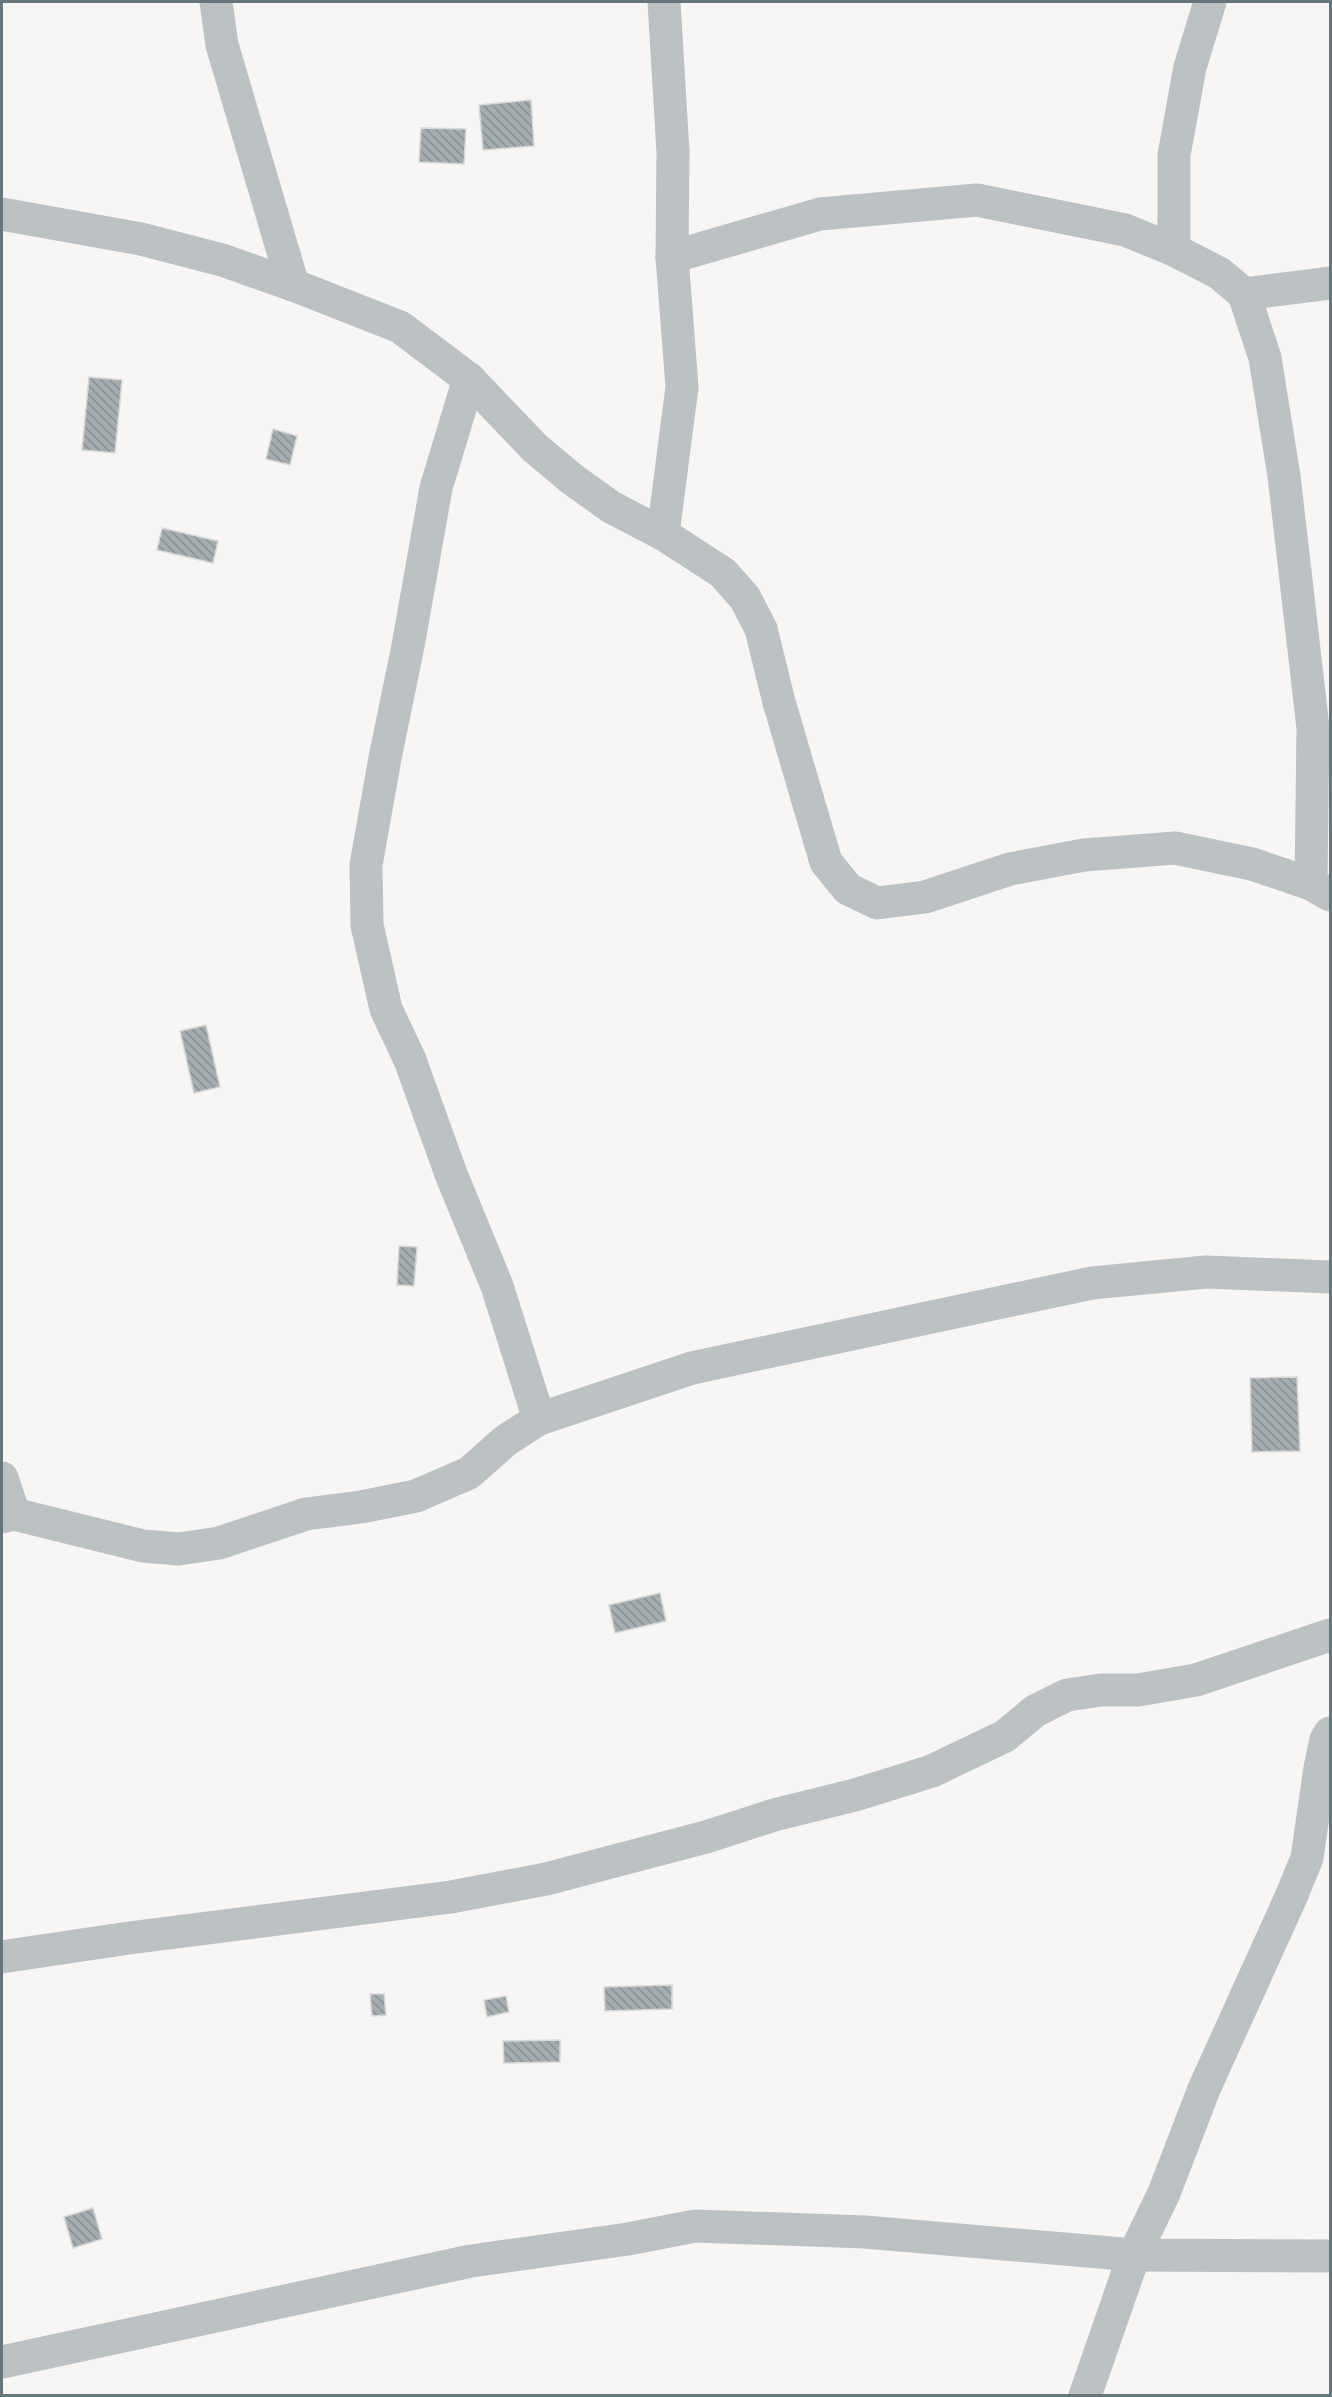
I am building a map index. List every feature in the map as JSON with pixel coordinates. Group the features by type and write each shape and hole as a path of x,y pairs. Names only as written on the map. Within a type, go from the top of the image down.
{"street":[{"path":"216,2 222,45 293,285"},
{"path":"663,534 682,387 672,257 673,152 664,2"},
{"path":"1174,250 1174,155 1190,67 1210,2"},
{"path":"2,214 141,239 222,260 400,327 469,379 535,448 572,479 611,507 663,534 723,573 745,598 760,629 778,702 826,862 848,889 877,903 925,897 1010,869 1084,855 1174,848 1252,864 1321,890 1313,728 1284,476 1267,370 1244,294 1219,273 1174,250 1125,230 977,200 820,214 672,257"},
{"path":"1244,294 1330,283"},
{"path":"469,379 436,488 408,646 385,758 366,865 367,925 386,1009 410,1060 451,1174 496,1286 539,1419"},
{"path":"2,1478 8,1515 80,1529 143,1546 178,1549 219,1543 306,1514 361,1507 416,1496 469,1473 505,1441 539,1419 692,1368 1092,1283 1206,1272 1330,1277"},
{"path":"2,1958 129,1938 451,1897 546,1879 667,1848 774,1815 855,1795 932,1771 1005,1736 1035,1711 1067,1695 1101,1690 1138,1690 1196,1680 1330,1635"},
{"path":"1085,2396 1134,2255 1164,2193 1204,2089 1292,1898 1307,1858 1320,1768 1330,1732"},
{"path":"2,2362 471,2261 628,2239 695,2226 865,2232 1134,2255 1330,2256"}],"building":[{"path":"531,100 534,146 483,150 479,105"},
{"path":"421,128 466,129 464,164 419,162"},
{"path":"89,377 122,380 115,453 82,450"},
{"path":"273,429 297,436 290,465 266,459"},
{"path":"162,528 218,541 213,563 157,550"},
{"path":"206,1025 220,1087 194,1093 180,1031"},
{"path":"399,1246 417,1247 414,1286 397,1285"},
{"path":"1297,1377 1300,1451 1252,1452 1250,1378"},
{"path":"660,1593 666,1621 615,1633 609,1605"},
{"path":"672,1985 672,2009 605,2011 604,1987"},
{"path":"370,1994 384,1994 386,2015 372,2016"},
{"path":"506,1996 509,2012 487,2017 484,2000"},
{"path":"560,2040 560,2062 504,2063 503,2041"},
{"path":"93,2208 102,2239 73,2248 64,2217"}]}
